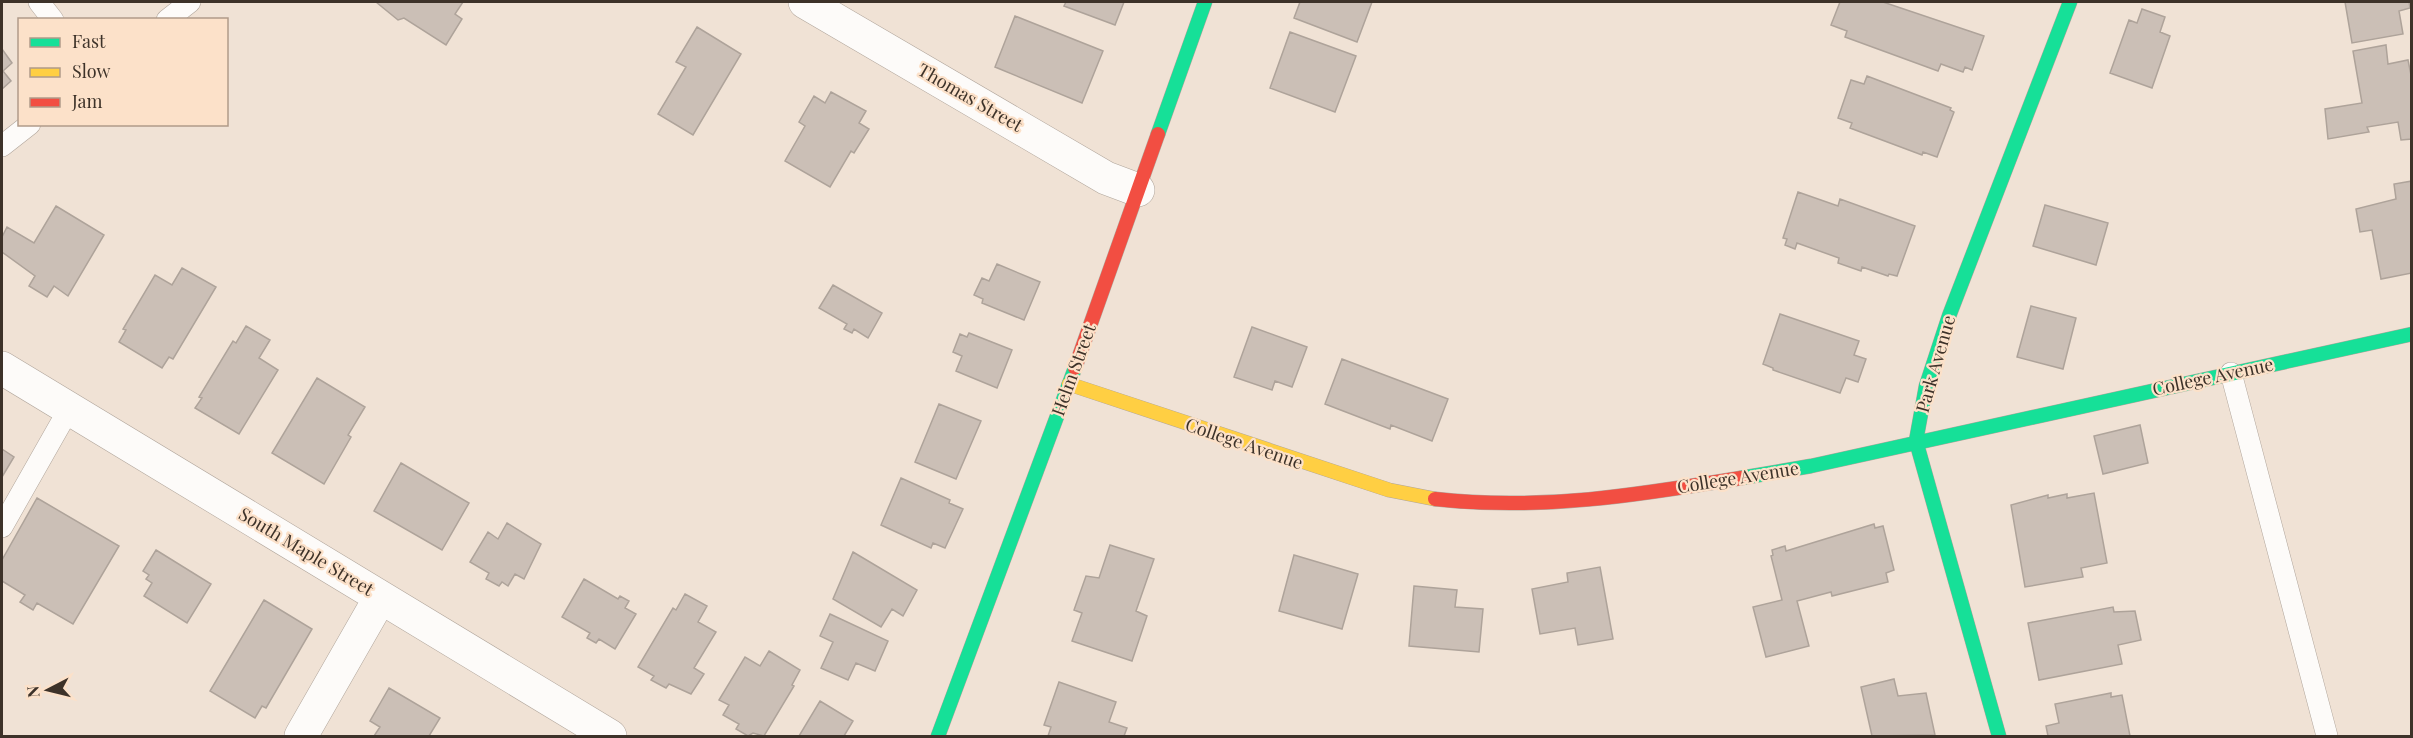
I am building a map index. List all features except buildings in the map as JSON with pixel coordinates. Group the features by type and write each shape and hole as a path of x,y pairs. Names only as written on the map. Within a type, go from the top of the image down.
{"street":[{"name":"Thomas Street","path":"805,2 1106,178 1138,190"},
{"name":"Helm Street","path":"938,736 1070,384 1205,2"},
{"name":"Park Avenue","path":"1999,736 1916,441 1926,386 1949,316 2070,2"},
{"name":"College Avenue","path":"1070,384 1389,490 1433,500 1478,504 1611,499 1811,466 1916,441 2412,334"},
{"name":"South Maple Street","path":"2,368 610,736"},
{"path":"301,736 380,598"}],"lane":[{"path":"39,2 51,18"},
{"path":"170,18 190,2"},
{"path":"2,147 28,126"},
{"path":"2231,373 2327,736"},
{"path":"2,527 69,409"}],"traffic: fast":[{"path":"1158,134 1205,2"},
{"path":"1999,736 1916,441 1926,386 1949,316 2070,2"},
{"path":"1741,478 1811,466 2412,334"},
{"path":"938,736 1075,368"}],"traffic: slow":[{"path":"1069,384 1389,490 1435,499"}],"traffic: jam":[{"path":"1075,368 1158,134"},
{"path":"1435,499 1474,502 1551,502 1627,495 1741,478"}]}
